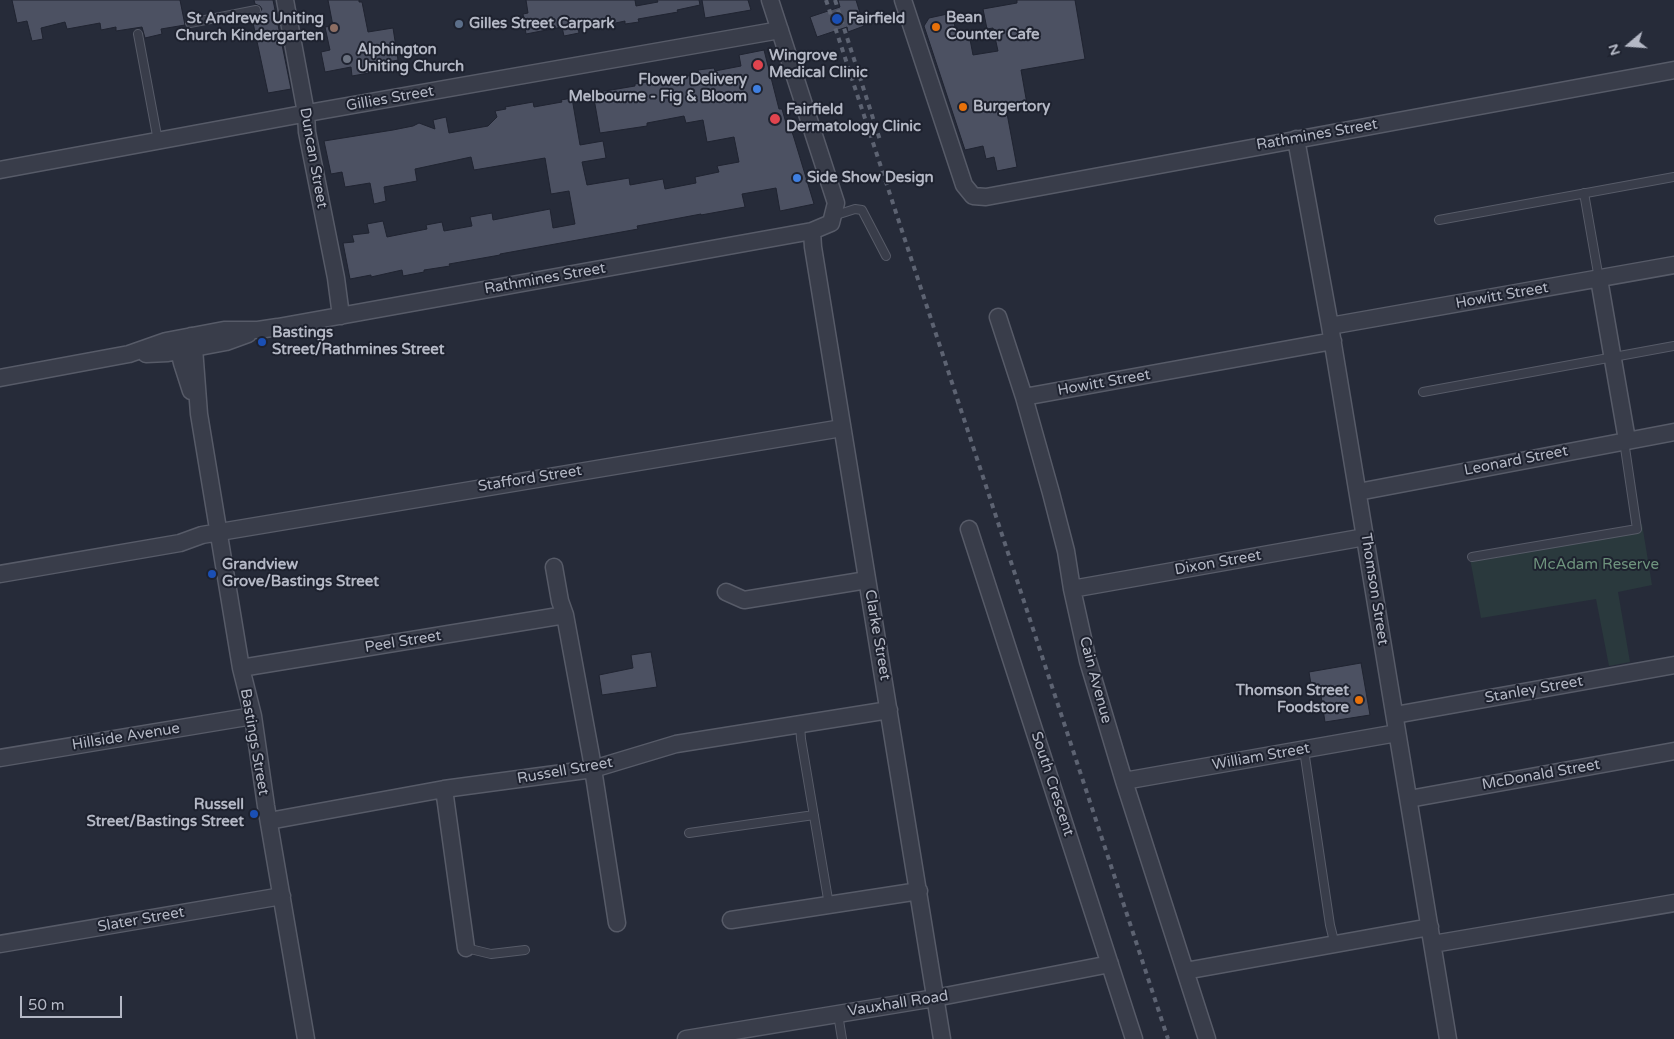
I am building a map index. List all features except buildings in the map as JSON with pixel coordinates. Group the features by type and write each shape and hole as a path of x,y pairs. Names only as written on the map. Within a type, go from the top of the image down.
{"street":[{"path":"770,0 836,203 832,219"},
{"name":"Rathmines Street","path":"908,1 964,185 973,196 986,197 1674,70"},
{"name":"Duncan Street","path":"284,4 306,113 307,132 336,278 341,316"},
{"name":"Gillies Street","path":"0,170 306,113 780,30"},
{"name":"Thomson Street","path":"1296,139 1358,492 1448,1039"},
{"name":"Rathmines Street","path":"0,378 185,344 224,330 258,330 812,231 832,219"},
{"name":"Clarke Street","path":"812,231 813,248 942,1039"},
{"name":"Howitt Street","path":"1024,397 1674,265"},
{"path":"1599,280 1625,440"},
{"name":"Cain Avenue","path":"998,317 1024,397 1061,532 1088,660 1124,781 1206,1039"},
{"name":"Bastings Street","path":"185,344 220,536 240,668 253,716 268,821 306,1039"},
{"name":"Stafford Street","path":"0,574 180,543 202,534 220,536 842,428"},
{"name":"Leonard Street","path":"1358,492 1674,432"},
{"name":"South Crescent","path":"969,529 1134,1039"},
{"name":"Dixon Street","path":"1072,589 1365,537"},
{"path":"554,567 560,601 565,615 593,769 617,923"},
{"path":"726,592 744,600 867,580"},
{"name":"Peel Street","path":"240,668 565,615"},
{"name":"Stanley Street","path":"1395,716 1674,665"},
{"name":"Russell Street","path":"268,821 444,789 593,769 676,744 889,710"},
{"name":"Hillside Avenue","path":"0,758 253,716"},
{"name":"William Street","path":"1124,781 1398,732"},
{"name":"McDonald Street","path":"1409,799 1674,751"},
{"path":"444,789 466,948"},
{"path":"730,920 919,891"},
{"name":"Slater Street","path":"0,944 282,896"},
{"path":"1433,944 1674,903"},
{"path":"1185,972 1430,927"},
{"name":"Vauxhall Road","path":"686,1039 935,998 1110,964"}],"lane":[{"path":"190,23 256,10"},
{"path":"138,34 158,140"},
{"path":"1439,220 1674,176"},
{"path":"1584,193 1599,280"},
{"path":"832,219 855,209 862,210 886,256"},
{"path":"1423,392 1674,346"},
{"path":"1472,557 1637,529 1625,440"},
{"path":"800,724 829,904"},
{"path":"1304,750 1330,925 1335,944"},
{"path":"689,833 814,815"},
{"path":"466,948 491,954 525,950"},
{"path":"838,1014 842,1039"}],"green space":[{"name":"McAdam Reserve","path":"1642,524 1652,585 1618,592 1630,662 1609,666 1596,599 1481,618 1469,553"}],"railway":[{"path":"826,0 1168,1039"},
{"path":"835,0 880,140"}],"place":[{"name":"Fairfield","path":"837,19"},
{"name":"Gilles Street Carpark","path":"459,24"},
{"name":"Bean Counter Cafe","path":"936,27"},
{"name":"St Andrews Uniting Church Kindergarten","path":"334,28"},
{"name":"Alphington Uniting Church","path":"347,59"},
{"name":"Wingrove Medical Clinic","path":"758,65"},
{"name":"Flower Delivery Melbourne - Fig & Bloom","path":"757,89"},
{"name":"Burgertory","path":"963,107"},
{"name":"Fairfield Dermatology Clinic","path":"775,119"},
{"name":"Side Show Design","path":"797,178"},
{"name":"Bastings Street/Rathmines Street","path":"262,342"},
{"name":"Grandview Grove/Bastings Street","path":"212,574"},
{"name":"Thomson Street Foodstore","path":"1359,700"},
{"name":"Russell Street/Bastings Street","path":"254,814"}]}
